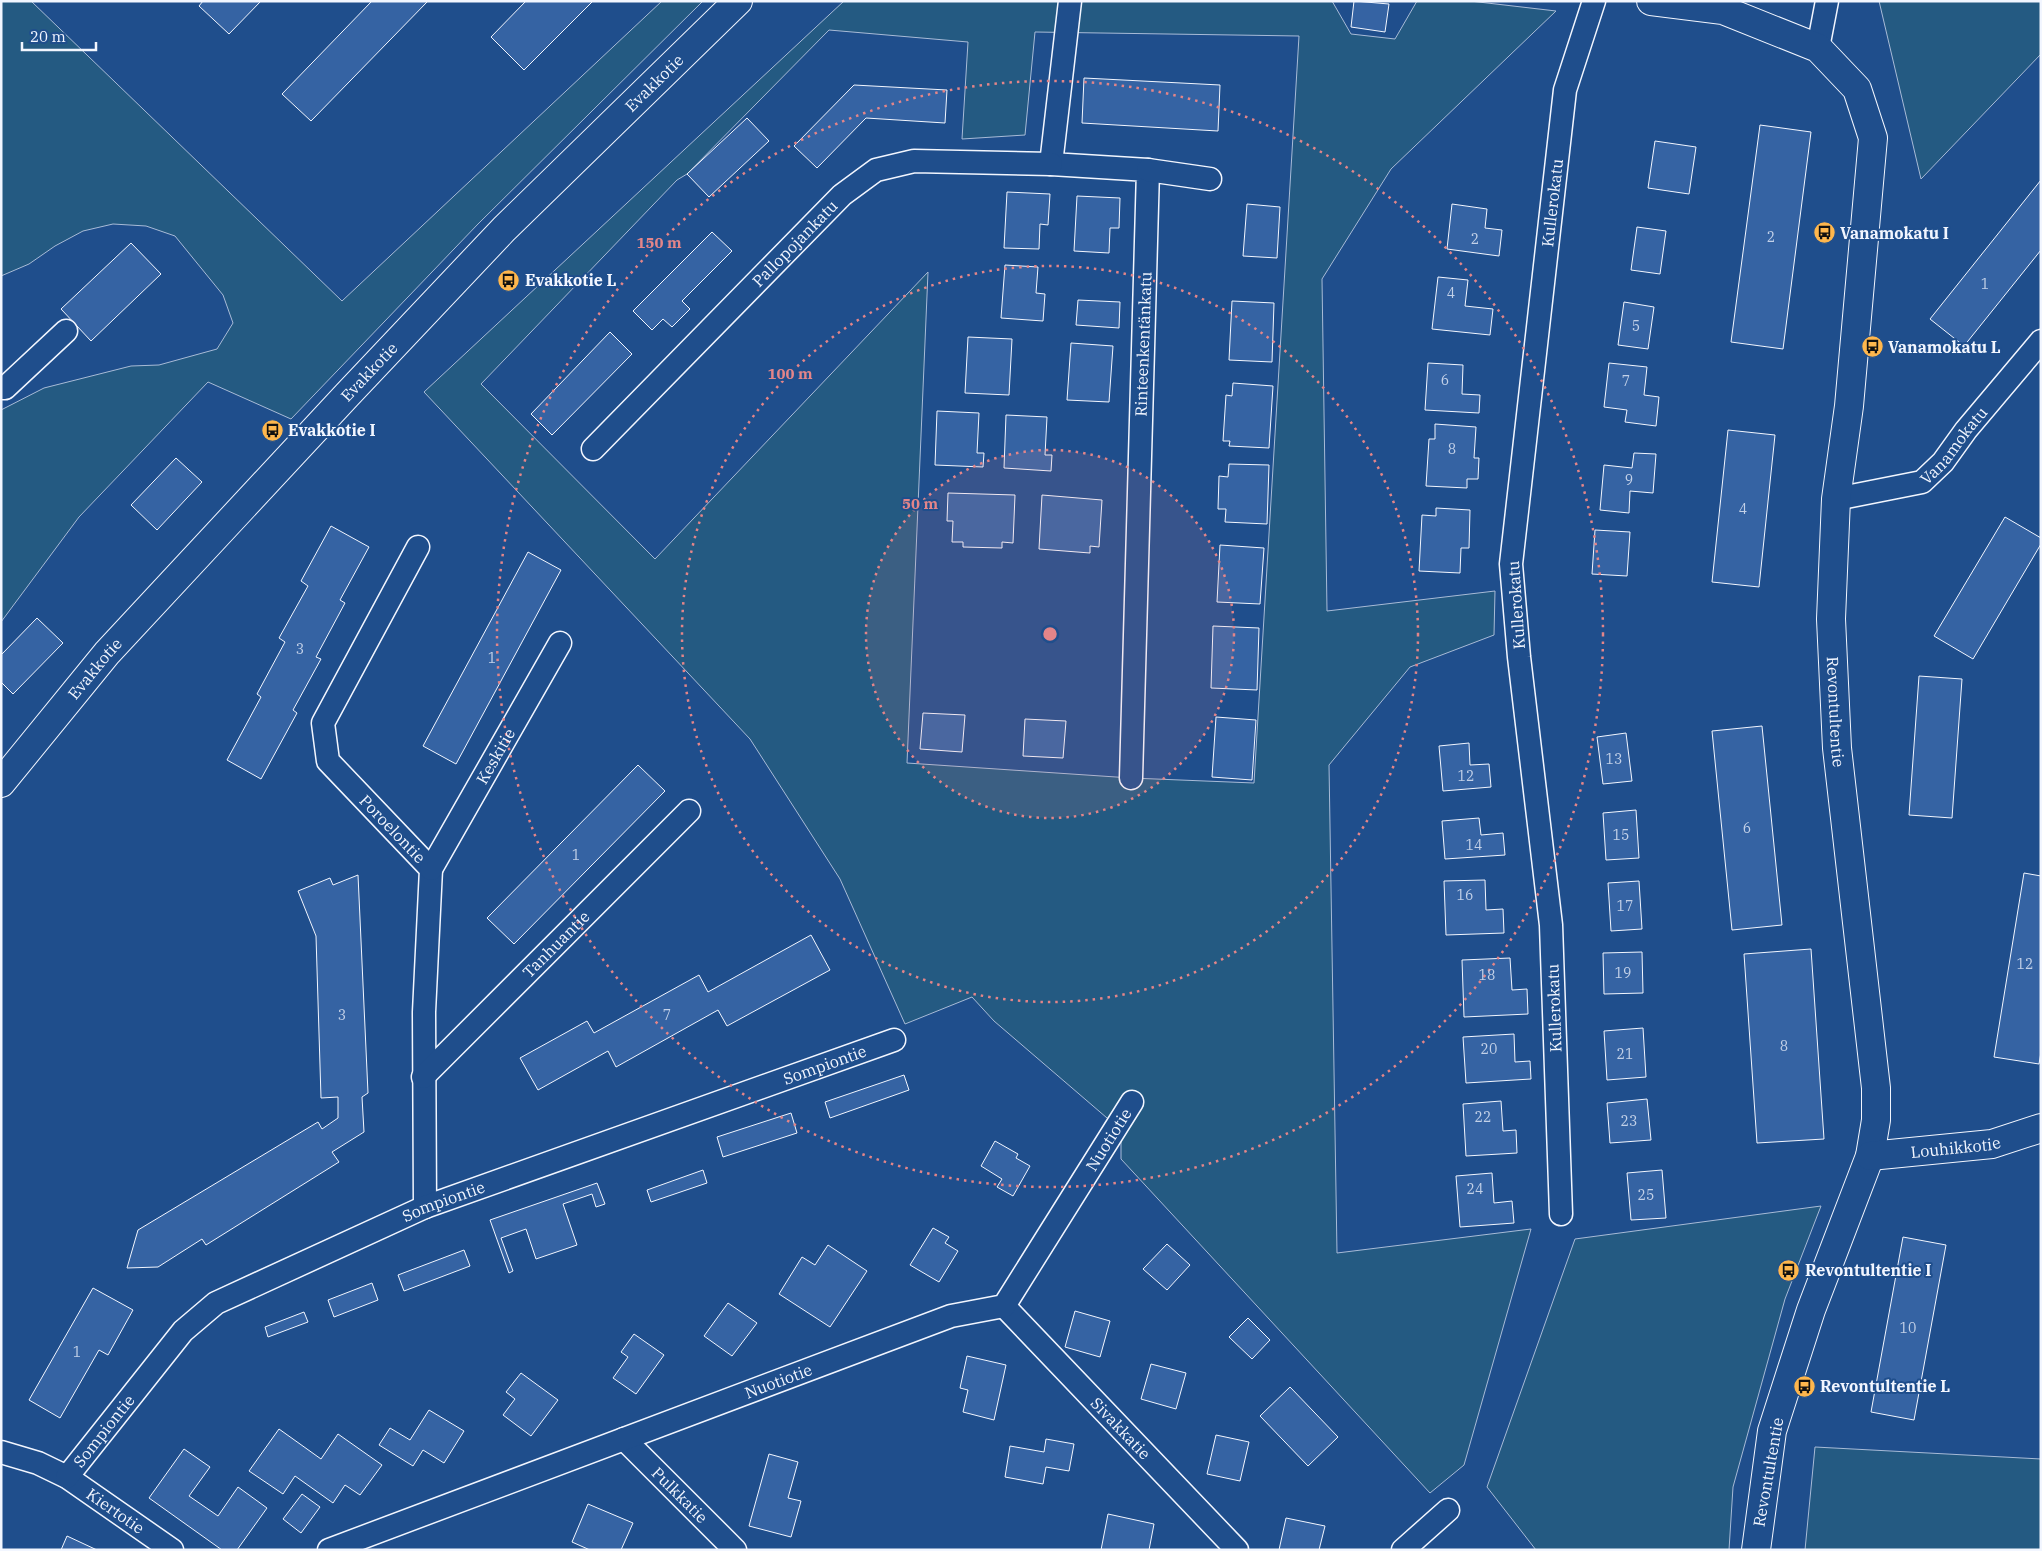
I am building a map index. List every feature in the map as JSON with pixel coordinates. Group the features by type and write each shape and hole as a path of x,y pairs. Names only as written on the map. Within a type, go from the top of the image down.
{"street":[{"name":"Evakkotie","path":"1,783 107,653 341,401 504,229 738,1"},
{"path":"1070,1 1052,164 1148,170 1210,179"},
{"name":"Kullerokatu","path":"1561,1214 1551,925 1519,657 1511,564 1565,90 1594,1"},
{"name":"Revontultentie","path":"1651,1 1723,10 1818,48 1857,89 1873,138 1849,406 1836,499 1831,619 1838,748 1876,1088 1876,1120 1870,1156 1811,1310 1772,1431 1756,1550"},
{"path":"1818,48 1827,1"},
{"name":"Pallopojankatu","path":"593,449 842,195 876,170 914,161 1052,164"},
{"name":"Rinteenkentänkatu","path":"1131,778 1148,170"},
{"path":"1,388 6,388 66,331"},
{"name":"Vanamokatu","path":"1836,499 1922,482 1943,462 1966,430 2041,341"},
{"name":"Poroelontie","path":"418,547 323,724 328,761 431,869 424,1012 425,1207"},
{"name":"Keskitie","path":"431,869 560,643"},
{"name":"Tanhuantie","path":"423,1077 689,811"},
{"name":"Sompiontie","path":"67,1477 183,1331 216,1303 425,1207 894,1040"},
{"name":"Nuotiotie","path":"329,1550 951,1316 1004,1306 1132,1102"},
{"name":"Louhikkotie","path":"1870,1156 1992,1144 2041,1128"},
{"name":"Sivakkatie","path":"1004,1306 1237,1550"},
{"name":"Pulkkatie","path":"624,1439 735,1550"},
{"name":"Kiertotie","path":"1,1452 38,1463 67,1477 172,1550"},
{"path":"1403,1550 1448,1510"}],"shaded area":[{"path":"1,1 31,1 342,301 662,1 703,1 478,224 291,419 208,382 79,517 1,622 1,410 44,388 131,366 159,365 217,349 233,323 223,295 175,236 146,226 113,224 83,231 55,246 29,264 1,276"},
{"path":"844,1 1332,1 1351,34 1395,39 1417,1 1470,1 1556,11 1391,169 1322,279 1327,611 1495,591 1494,635 1410,667 1329,765 1337,1253 1531,1229 1464,1465 1430,1493 1121,1159 1121,1130 994,1021 972,997 905,1024 840,879 750,739 424,392","holes":["829,30 968,42 962,139 1025,135 1035,32 1299,36 1254,783 1131,778 907,763 928,272 655,559 481,384 677,180 687,174"]},
{"path":"1879,1 2041,1 2041,54 1921,179"},
{"path":"1821,1206 1785,1299 1733,1487 1729,1550 1536,1550 1487,1487 1575,1239"},
{"path":"1815,1447 2041,1459 2041,1550 1805,1550"}],"building":[{"path":"203,1 261,1 229,34 199,6"},
{"path":"372,1 428,1 311,121 282,94"},
{"path":"526,1 593,1 524,70 491,37"},
{"path":"1354,1 1389,4 1385,32 1351,27"},
{"path":"1084,78 1220,85 1218,131 1082,123"},
{"path":"854,85 947,90 945,123 866,118 817,168 794,146"},
{"path":"747,118 769,141 709,197 687,174"},
{"path":"1760,125 1811,132 1783,349 1731,342"},
{"path":"1655,141 1696,147 1689,194 1648,188"},
{"path":"2041,180 2041,250 1964,346 1930,319"},
{"path":"1007,192 1050,194 1048,225 1040,224 1039,249 1004,248"},
{"path":"1077,196 1120,198 1119,228 1110,228 1109,253 1074,251"},
{"path":"1247,204 1280,207 1277,258 1243,256"},
{"path":"1452,204 1487,209 1485,228 1502,230 1499,256 1447,249"},
{"path":"1637,227 1666,231 1660,274 1631,270"},
{"path":"712,232 732,251 682,301 690,309 672,327 663,319 652,330 633,311"},
{"path":"131,243 161,274 91,341 61,309"},
{"path":"1005,265 1038,267 1036,293 1045,294 1043,321 1001,318"},
{"path":"1438,277 1468,280 1465,306 1493,309 1490,335 1432,329"},
{"path":"1078,300 1120,302 1119,328 1076,325"},
{"path":"1232,301 1274,303 1272,362 1229,360"},
{"path":"1624,302 1654,307 1648,349 1618,345"},
{"path":"610,332 632,354 552,435 531,414"},
{"path":"968,337 1012,339 1009,395 965,393"},
{"path":"1071,343 1113,346 1109,402 1067,400"},
{"path":"1428,363 1463,365 1462,394 1480,395 1479,413 1425,410"},
{"path":"1609,363 1647,367 1644,395 1659,397 1656,426 1625,422 1627,410 1604,407"},
{"path":"1233,383 1273,386 1269,448 1229,446 1230,441 1223,441 1226,395 1232,396"},
{"path":"937,411 979,413 977,453 984,453 983,467 935,465"},
{"path":"1006,415 1047,417 1045,455 1052,455 1051,471 1004,468"},
{"path":"1435,424 1476,427 1474,458 1479,458 1478,479 1467,479 1467,488 1426,486 1429,439 1435,439"},
{"path":"1728,430 1775,435 1759,587 1712,582"},
{"path":"1634,453 1656,454 1653,493 1630,491 1629,513 1600,510 1604,465 1632,468"},
{"path":"176,458 202,482 157,530 131,505"},
{"path":"1229,464 1269,465 1267,524 1225,522 1226,509 1218,509 1219,476 1228,477"},
{"path":"948,493 1015,495 1013,543 1002,542 1002,548 963,547 963,542 952,542 953,521 947,521"},
{"path":"1042,495 1102,500 1099,547 1090,546 1090,553 1039,549"},
{"path":"1436,508 1470,510 1469,548 1461,548 1460,573 1419,571 1422,515 1436,516"},
{"path":"2005,517 2041,538 2041,544 1973,659 1934,636"},
{"path":"331,526 369,547 340,600 345,603 316,657 321,659 293,710 297,713 261,779 227,760 261,697 257,694 285,642 279,638 308,586 301,581"},
{"path":"1595,530 1630,532 1627,576 1592,574"},
{"path":"1220,545 1264,548 1260,604 1217,602"},
{"path":"528,552 561,570 456,764 423,746"},
{"path":"37,618 63,643 13,694 1,682 1,655"},
{"path":"1213,626 1259,628 1257,690 1211,688"},
{"path":"1919,676 1962,679 1952,818 1909,815"},
{"path":"923,713 965,715 962,752 920,749"},
{"path":"1216,717 1256,720 1252,780 1212,777"},
{"path":"1025,719 1066,721 1063,758 1023,756"},
{"path":"1762,726 1782,925 1732,930 1712,731"},
{"path":"1626,733 1632,781 1603,784 1597,737"},
{"path":"1469,743 1470,765 1489,764 1491,787 1443,791 1439,746"},
{"path":"638,765 665,791 514,944 487,918"},
{"path":"1636,810 1639,858 1606,860 1603,813"},
{"path":"1479,818 1481,835 1503,833 1505,855 1445,859 1442,821"},
{"path":"2024,873 2041,876 2041,1052 2039,1064 1994,1057"},
{"path":"358,875 368,1093 362,1097 364,1132 332,1152 339,1162 206,1245 202,1239 158,1267 127,1268 138,1230 318,1122 322,1129 338,1118 338,1097 321,1098 316,936 298,891 330,878 333,885"},
{"path":"1485,880 1486,910 1503,909 1504,933 1446,935 1444,881"},
{"path":"1639,881 1642,929 1611,931 1608,883"},
{"path":"811,935 830,970 727,1026 718,1010 616,1067 608,1051 538,1090 520,1058 587,1021 594,1033 699,975 708,992"},
{"path":"1811,949 1824,1139 1757,1143 1744,954"},
{"path":"1642,952 1643,993 1604,994 1603,953"},
{"path":"1510,958 1512,990 1527,989 1528,1014 1464,1017 1462,960"},
{"path":"1643,1028 1646,1077 1607,1080 1604,1031"},
{"path":"1514,1034 1515,1062 1530,1061 1531,1079 1466,1083 1463,1037"},
{"path":"904,1075 909,1090 830,1118 825,1102"},
{"path":"1647,1099 1651,1140 1610,1143 1607,1103"},
{"path":"1501,1101 1503,1131 1516,1130 1517,1153 1466,1156 1463,1104"},
{"path":"791,1113 797,1133 723,1157 717,1137"},
{"path":"995,1141 1018,1154 1016,1158 1030,1166 1013,1196 997,1187 1002,1179 981,1166"},
{"path":"703,1170 707,1183 651,1202 647,1190"},
{"path":"1662,1170 1666,1218 1631,1220 1627,1173"},
{"path":"1492,1173 1494,1203 1512,1201 1514,1223 1460,1227 1456,1176"},
{"path":"597,1183 605,1204 596,1207 592,1194 563,1204 577,1245 536,1259 526,1229 501,1238 513,1271 509,1273 490,1220"},
{"path":"933,1228 949,1237 945,1243 958,1251 939,1282 910,1265"},
{"path":"1903,1237 1946,1245 1914,1420 1871,1412"},
{"path":"1167,1244 1190,1265 1167,1290 1143,1269"},
{"path":"828,1245 867,1271 830,1327 779,1294 802,1257 815,1265"},
{"path":"464,1250 470,1266 404,1291 398,1275"},
{"path":"372,1283 378,1300 334,1317 328,1300"},
{"path":"93,1288 133,1310 108,1355 99,1350 60,1418 29,1400"},
{"path":"728,1303 757,1323 732,1356 704,1336"},
{"path":"1075,1311 1110,1321 1100,1357 1065,1347"},
{"path":"304,1312 308,1322 268,1337 265,1327"},
{"path":"1248,1318 1270,1340 1252,1359 1229,1337"},
{"path":"634,1334 664,1355 636,1394 613,1378 628,1357 621,1352"},
{"path":"967,1356 1006,1365 994,1420 963,1412 968,1390 960,1388"},
{"path":"1151,1364 1186,1373 1176,1409 1141,1399"},
{"path":"521,1373 558,1400 531,1436 503,1415 515,1399 506,1392"},
{"path":"1290,1387 1338,1437 1308,1466 1260,1416"},
{"path":"429,1410 464,1431 444,1463 423,1450 413,1466 379,1445 390,1428 410,1440"},
{"path":"279,1429 321,1459 338,1434 382,1465 360,1495 345,1485 333,1503 295,1476 283,1494 249,1471"},
{"path":"1216,1435 1249,1442 1240,1481 1207,1474"},
{"path":"1046,1439 1074,1444 1069,1471 1046,1467 1043,1484 1005,1477 1010,1446 1044,1452"},
{"path":"184,1449 210,1467 189,1496 218,1516 238,1487 267,1508 237,1550 222,1550 149,1498"},
{"path":"769,1454 798,1462 788,1498 801,1501 791,1537 749,1526"},
{"path":"302,1494 320,1507 301,1533 283,1519"},
{"path":"588,1504 633,1523 621,1550 590,1550 572,1542"},
{"path":"1108,1514 1154,1524 1149,1550 1101,1550"},
{"path":"1286,1518 1325,1526 1319,1550 1279,1550"},
{"path":"67,1536 97,1550 61,1550"}],"place":[{"name":"Vanamokatu I","path":"1824,233"},
{"name":"Evakkotie L","path":"509,280"},
{"name":"Vanamokatu L","path":"1872,347"},
{"name":"Evakkotie I","path":"272,430"},
{"name":"Revontultentie I","path":"1789,1270"},
{"name":"Revontultentie L","path":"1804,1386"}]}
